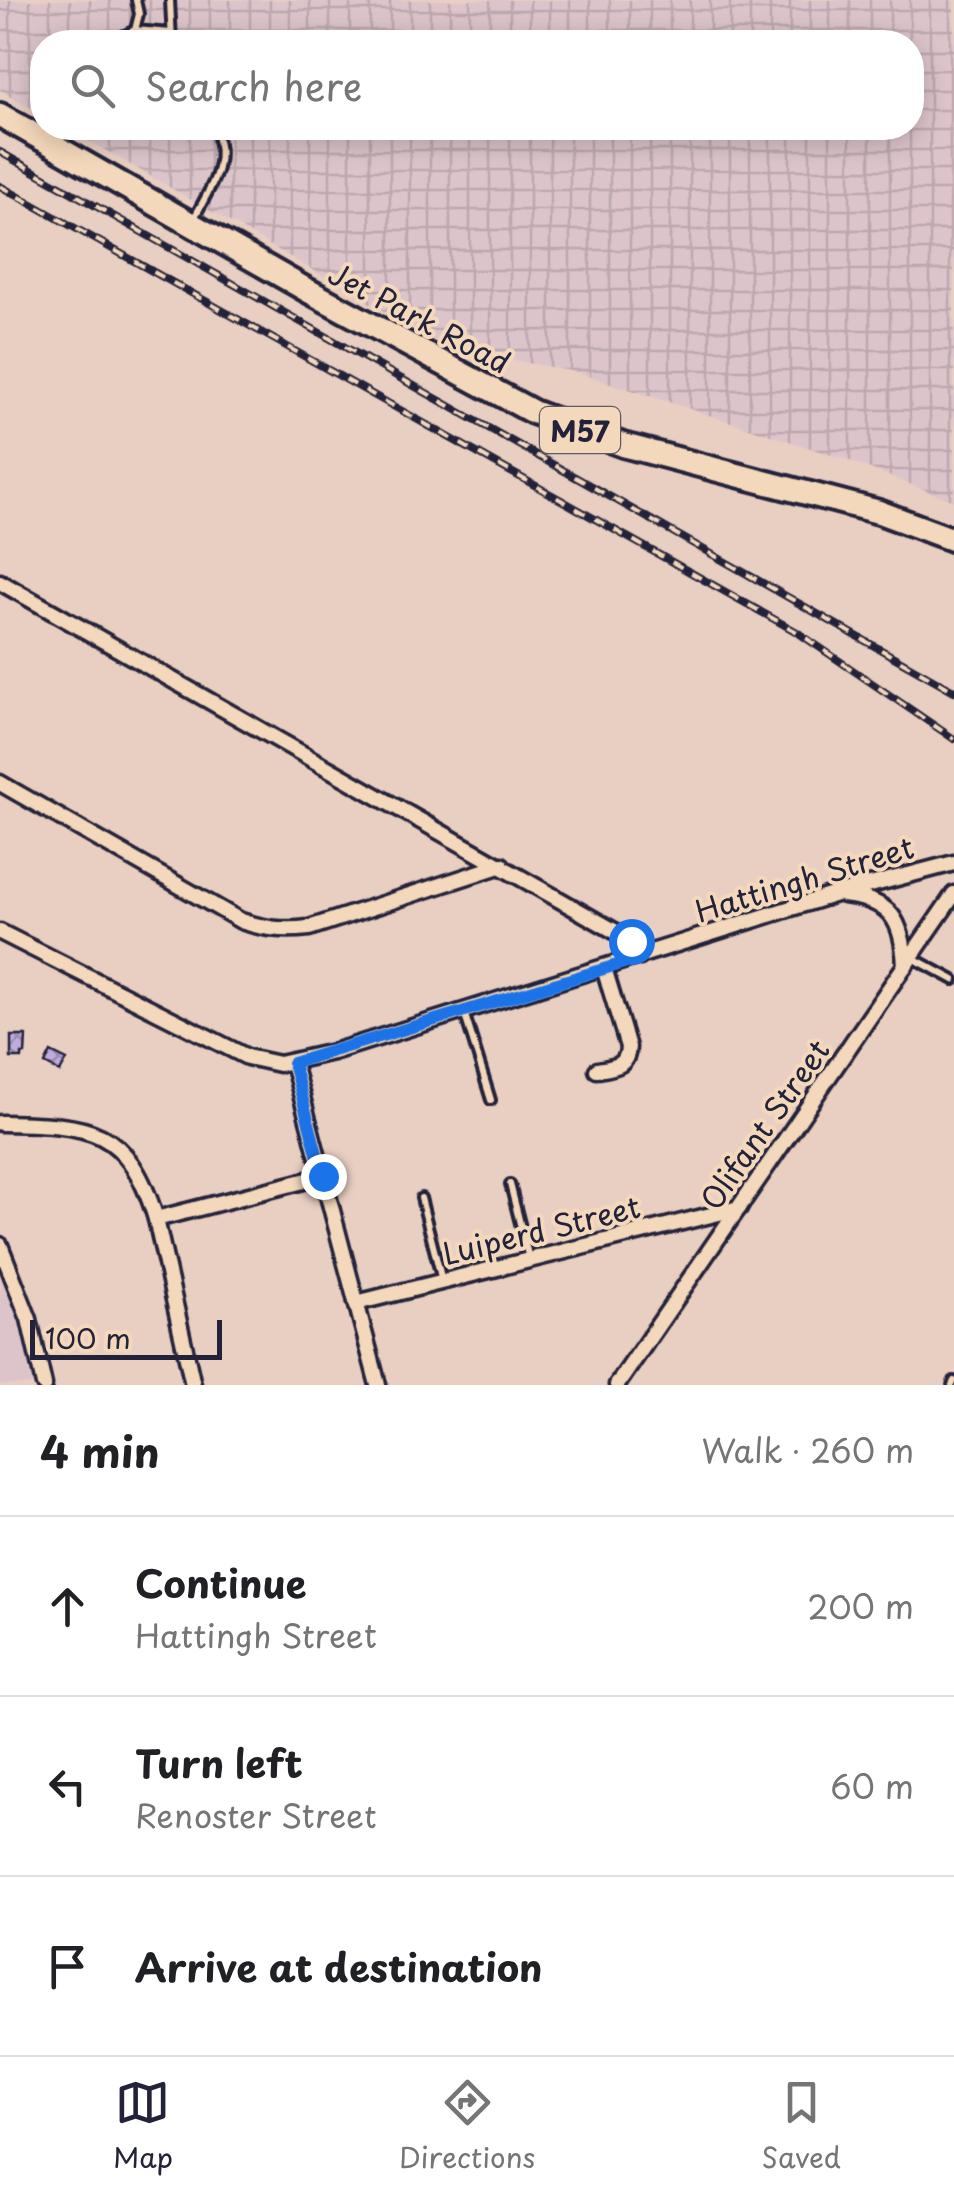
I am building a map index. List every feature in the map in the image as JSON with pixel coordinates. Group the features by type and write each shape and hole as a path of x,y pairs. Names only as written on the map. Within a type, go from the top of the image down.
{"main road":[{"name":"Jet Park Road","path":"0,103 30,120"},
{"name":"Jet Park Road","path":"0,115 30,131"},
{"name":"Jet Park Road","path":"47,140 537,404 629,436 954,526"},
{"name":"Jet Park Road","path":"64,140 493,392 556,422 632,448 879,512 954,540"}],"street":[{"path":"0,582 628,938 640,958"},
{"path":"0,783 241,921 263,928 309,928 502,865"},
{"name":"Hattingh Street","path":"0,932 225,1048 267,1064 293,1063 836,894 954,863"},
{"path":"836,894 871,900 893,917 904,936 909,962"},
{"name":"Olifant Street","path":"618,1385 954,894"},
{"path":"598,1070 622,1065 628,1047 604,968"},
{"path":"293,1063 378,1385"},
{"path":"0,1123 76,1127 112,1142 140,1174 156,1220 193,1385"},
{"path":"156,1220 323,1176"},
{"name":"Luiperd Street","path":"356,1303 739,1208"},
{"path":"0,1245 29,1320 44,1385"}],"lane":[{"path":"135,30 139,14 136,0"},
{"path":"170,0 172,30"},
{"path":"194,219 221,166 218,140"},
{"path":"909,962 954,980"},
{"path":"463,1011 491,1100"},
{"path":"510,1184 529,1260"},
{"path":"422,1198 442,1282"}],"shaded area":[{"path":"0,0 954,0 954,501 847,460 576,372 448,348 88,140 924,140 924,30 30,30 30,107 0,90"},
{"path":"0,1248 44,1385 0,1385"}],"building":[{"path":"11,1036 26,1036 22,1058 11,1058"},
{"path":"51,1052 67,1060 60,1072 45,1064"}],"railway":[{"path":"0,152 954,691"},
{"path":"0,186 797,632 954,739"}],"route":[{"path":"323,1176 293,1063 640,958 631,941"}]}
